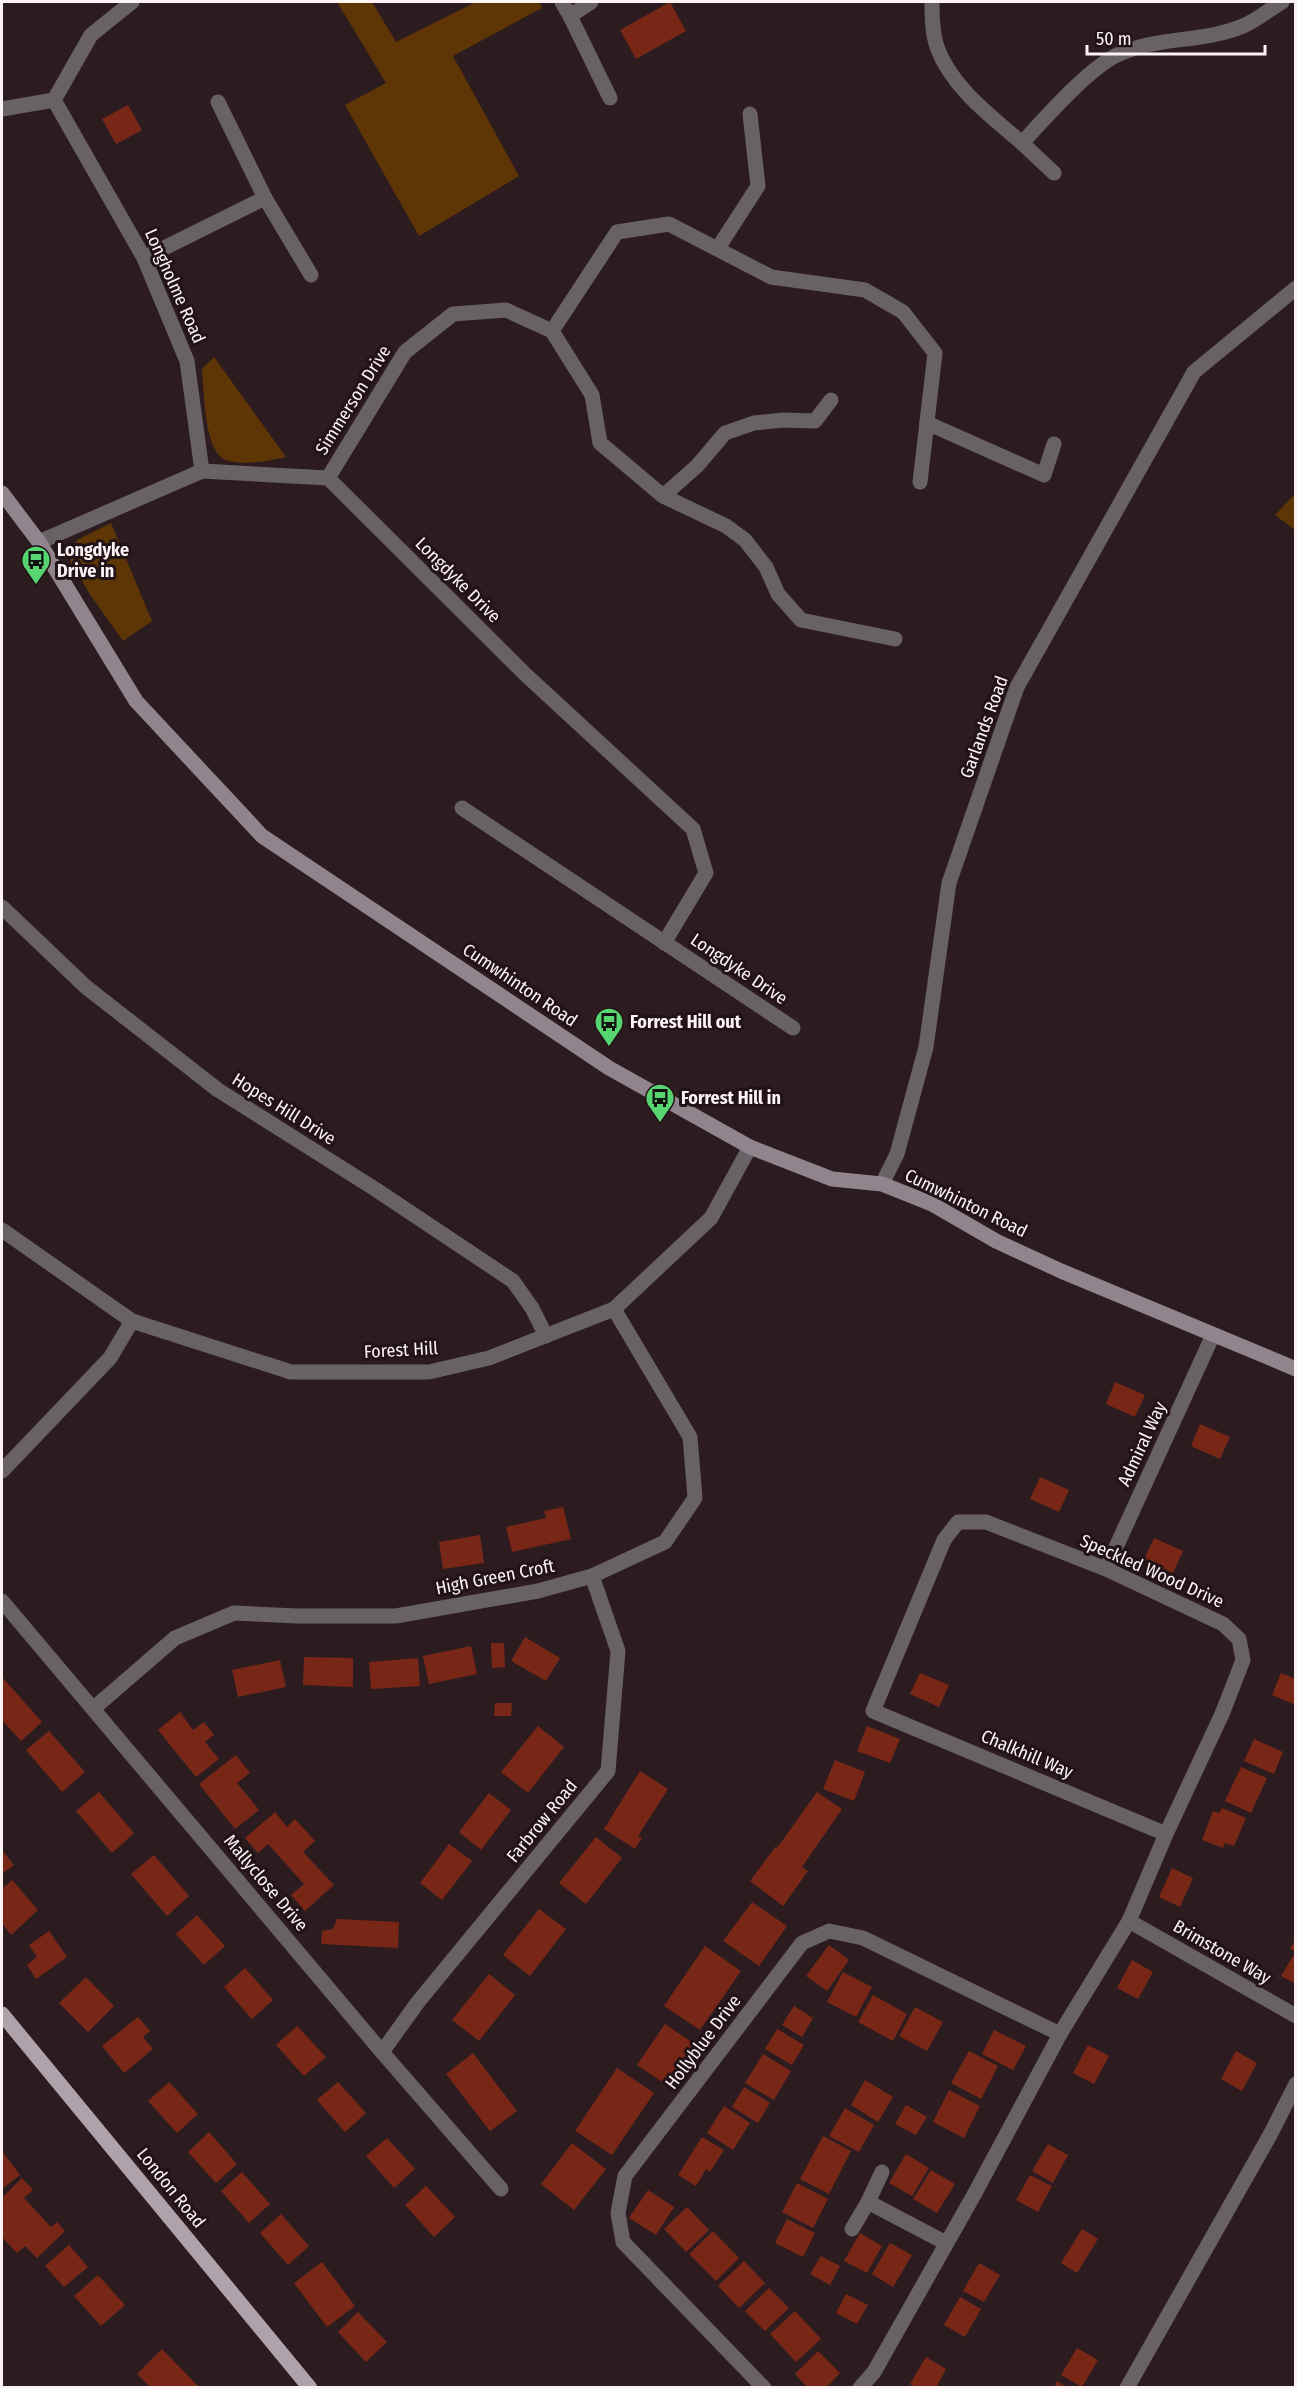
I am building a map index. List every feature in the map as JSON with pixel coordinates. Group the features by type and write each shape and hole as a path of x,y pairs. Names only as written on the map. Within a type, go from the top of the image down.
{"main road":[{"name":"London Road","path":"2,2014 310,2388"}],"street":[{"path":"2,109 54,100 91,35 132,2"},
{"path":"562,2 610,98"},
{"path":"570,16 591,2"},
{"path":"932,2 932,21 937,48 955,80 1054,172"},
{"path":"1022,143 1053,110 1116,55 1149,44 1220,33 1244,26 1282,2"},
{"name":"Longholme Road","path":"54,100 144,258 187,361 202,471"},
{"path":"218,102 264,198 311,275"},
{"path":"718,248 758,186 750,114"},
{"path":"144,258 264,198"},
{"path":"895,639 801,620 778,594 766,567 745,540 726,526 663,496 600,443 592,395 552,331 617,232 669,224 771,278 865,290 903,312 935,353 920,482"},
{"name":"Garlands Road","path":"882,1185 897,1154 926,1047 949,883 1017,687 1194,372 1296,288"},
{"name":"Simmerson Drive","path":"327,478 405,352 453,314 506,310 552,331"},
{"path":"663,496 697,466 726,433 754,423 783,420 815,421 831,400"},
{"path":"927,423 1044,475 1054,444"},
{"path":"39,542 202,471 327,478"},
{"name":"Longdyke Drive","path":"327,478 526,675 693,829 706,873 664,943"},
{"name":"Cumwhinton Road","path":"2,493 39,542 136,701 262,836 609,1068 750,1147 832,1179 882,1185 932,1204 996,1241 1061,1271 1296,1369"},
{"name":"Longdyke Drive","path":"462,808 793,1028"},
{"name":"Hopes Hill Drive","path":"2,907 86,987 218,1090 375,1189 513,1281 532,1308 546,1336"},
{"name":"Forest Hill","path":"2,1230 132,1321 291,1372 429,1372 489,1358 614,1309 711,1218 750,1147"},
{"name":"High Green Croft","path":"94,1708 175,1638 234,1613 396,1616 538,1591 592,1576 665,1542 695,1498 690,1437 614,1309"},
{"path":"2,1471 110,1359 132,1321"},
{"name":"Admiral Way","path":"1106,1569 1213,1335"},
{"name":"Speckled Wood Drive","path":"873,1710 944,1540 958,1522 986,1522 1106,1569 1223,1623 1239,1639 1243,1660 1222,1714 1166,1834 1129,1922"},
{"name":"Farbrow Road","path":"382,2052 418,2002 608,1771 618,1650 592,1576"},
{"name":"Mallyclose Drive","path":"2,1600 382,2052 501,2189"},
{"name":"Chalkhill Way","path":"873,1710 1166,1834"},
{"path":"860,2388 874,2372 1060,2034 1129,1922"},
{"name":"Brimstone Way","path":"1129,1922 1296,2016"},
{"name":"Hollyblue Drive","path":"764,2388 623,2242 618,2213 625,2176 802,1943 830,1931 863,1938 1060,2034"},
{"path":"1127,2388 1270,2135 1296,2084"},
{"path":"852,2229 882,2172"},
{"path":"868,2202 946,2243"}],"shaded area":[{"path":"337,2 372,2 396,42 476,2 539,2 542,8 453,56 519,176 419,236 345,105 386,83"},
{"path":"214,357 286,457 244,463 228,461 216,451 208,430 202,369"},
{"path":"1295,494 1295,530 1275,515"},
{"path":"111,523 152,621 123,641 91,596 70,561 77,540"}],"building":[{"path":"670,2 686,31 636,59 620,30"},
{"path":"128,105 142,130 116,144 102,119"},
{"path":"1115,1382 1145,1395 1135,1417 1106,1404"},
{"path":"1200,1424 1230,1437 1220,1459 1191,1446"},
{"path":"1040,1477 1069,1490 1059,1512 1030,1499"},
{"path":"563,1507 571,1539 512,1552 506,1527 546,1518 544,1511"},
{"path":"480,1535 484,1563 443,1569 439,1542"},
{"path":"1154,1538 1183,1551 1173,1573 1144,1560"},
{"path":"525,1637 560,1658 546,1681 511,1661"},
{"path":"491,1643 504,1643 505,1667 492,1668"},
{"path":"471,1646 477,1674 429,1684 423,1656"},
{"path":"304,1657 353,1658 353,1687 303,1685"},
{"path":"418,1658 420,1686 371,1689 369,1662"},
{"path":"280,1660 286,1687 238,1697 232,1670"},
{"path":"920,1673 949,1685 939,1707 910,1694"},
{"path":"1281,1673 1296,1679 1296,1705 1272,1695"},
{"path":"2,1677 42,1722 21,1741 2,1720"},
{"path":"495,1703 512,1703 511,1716 494,1716"},
{"path":"180,1712 193,1730 204,1722 214,1735 205,1742 219,1759 196,1777 158,1730"},
{"path":"538,1726 564,1747 528,1793 501,1772"},
{"path":"867,1726 900,1739 890,1763 857,1751"},
{"path":"49,1731 85,1772 62,1792 26,1750"},
{"path":"1254,1739 1283,1752 1274,1774 1244,1761"},
{"path":"236,1755 250,1773 237,1783 259,1810 235,1829 199,1784"},
{"path":"835,1760 865,1772 854,1801 823,1789"},
{"path":"1241,1767 1267,1778 1251,1813 1225,1801"},
{"path":"640,1771 668,1789 638,1836 642,1838 635,1849 604,1829"},
{"path":"99,1792 134,1833 112,1853 76,1811"},
{"path":"817,1792 842,1809 802,1867 808,1871 783,1906 750,1881"},
{"path":"489,1793 511,1810 481,1850 459,1832"},
{"path":"1222,1808 1246,1818 1234,1846 1225,1843 1223,1848 1202,1840 1213,1811 1219,1813"},
{"path":"275,1812 287,1827 295,1819 315,1841 303,1852 334,1885 305,1911 291,1895 304,1884 268,1844 258,1853 245,1838"},
{"path":"596,1837 622,1858 586,1904 559,1883"},
{"path":"449,1844 472,1861 442,1900 420,1883"},
{"path":"2,1850 14,1865 2,1874"},
{"path":"154,1855 189,1896 167,1916 131,1874"},
{"path":"1172,1868 1193,1878 1180,1907 1159,1897"},
{"path":"12,1880 38,1910 11,1935 2,1923 2,1889"},
{"path":"752,1902 787,1926 759,1966 723,1941"},
{"path":"539,1909 566,1929 530,1976 503,1955"},
{"path":"197,1915 225,1946 204,1965 176,1934"},
{"path":"337,1919 399,1922 398,1948 321,1944 322,1931 333,1929"},
{"path":"49,1931 67,1957 36,1979 27,1965 37,1957 29,1945"},
{"path":"1296,1938 1296,1952 1290,1949"},
{"path":"829,1945 849,1960 827,1991 806,1976"},
{"path":"705,1946 741,1971 700,2030 664,2006"},
{"path":"1293,1956 1296,1957 1296,1984 1281,1976"},
{"path":"1132,1960 1153,1972 1138,1999 1117,1988"},
{"path":"245,1968 273,2000 252,2019 224,1987"},
{"path":"843,1972 872,1987 856,2017 827,2002"},
{"path":"489,1974 515,1995 479,2041 452,2020"},
{"path":"86,1977 114,2006 88,2032 59,2003"},
{"path":"873,1995 907,2014 893,2041 858,2022"},
{"path":"794,2006 813,2018 802,2037 782,2025"},
{"path":"915,2007 943,2022 927,2051 899,2036"},
{"path":"138,2017 150,2031 143,2037 153,2049 124,2073 102,2046"},
{"path":"665,2024 699,2047 671,2088 637,2065"},
{"path":"297,2026 326,2057 304,2076 276,2045"},
{"path":"777,2029 804,2045 792,2065 765,2049"},
{"path":"994,2030 1026,2046 1013,2070 982,2054"},
{"path":"1088,2045 1109,2056 1094,2084 1073,2073"},
{"path":"969,2051 998,2066 981,2099 951,2083"},
{"path":"1236,2051 1257,2063 1242,2091 1221,2079"},
{"path":"473,2053 517,2111 490,2131 446,2074"},
{"path":"763,2054 791,2071 774,2100 745,2083"},
{"path":"617,2068 654,2093 612,2155 575,2131"},
{"path":"865,2080 893,2097 878,2122 851,2105"},
{"path":"169,2082 198,2114 177,2133 148,2101"},
{"path":"338,2082 366,2113 345,2132 317,2100"},
{"path":"744,2087 770,2103 758,2123 732,2107"},
{"path":"949,2090 980,2106 964,2138 933,2122"},
{"path":"906,2105 927,2117 916,2135 895,2124"},
{"path":"724,2106 750,2123 733,2150 707,2133"},
{"path":"845,2108 874,2125 859,2152 829,2136"},
{"path":"209,2132 237,2164 216,2183 188,2152"},
{"path":"823,2136 851,2151 829,2194 800,2179"},
{"path":"702,2137 724,2150 710,2172 706,2169 696,2186 678,2175"},
{"path":"387,2138 415,2169 394,2188 366,2156"},
{"path":"572,2143 606,2169 574,2210 541,2184"},
{"path":"1048,2144 1068,2155 1053,2183 1032,2171"},
{"path":"2,2151 20,2175 2,2189"},
{"path":"906,2154 929,2168 912,2196 889,2183"},
{"path":"931,2170 955,2184 937,2213 913,2199"},
{"path":"242,2172 270,2204 249,2223 221,2191"},
{"path":"1030,2175 1052,2186 1038,2212 1016,2200"},
{"path":"22,2178 33,2190 24,2198 51,2227 57,2222 65,2231 37,2258 25,2246 17,2253 2,2237 2,2198"},
{"path":"797,2183 828,2199 813,2228 782,2212"},
{"path":"426,2186 455,2217 434,2237 405,2205"},
{"path":"648,2190 674,2207 656,2235 629,2218"},
{"path":"687,2207 709,2230 686,2252 664,2229"},
{"path":"281,2214 309,2246 288,2265 260,2233"},
{"path":"787,2219 815,2233 803,2257 775,2243"},
{"path":"1082,2229 1098,2239 1077,2273 1061,2263"},
{"path":"713,2231 739,2258 716,2281 689,2254"},
{"path":"860,2233 882,2246 867,2273 844,2261"},
{"path":"890,2243 912,2255 893,2287 872,2274"},
{"path":"69,2245 88,2267 64,2287 45,2266"},
{"path":"821,2256 840,2266 830,2285 810,2274"},
{"path":"744,2261 765,2283 739,2308 718,2286"},
{"path":"322,2262 355,2306 327,2327 294,2283"},
{"path":"979,2263 1000,2275 984,2302 963,2291"},
{"path":"98,2275 125,2305 101,2326 74,2296"},
{"path":"769,2288 789,2308 765,2331 745,2311"},
{"path":"846,2294 868,2305 857,2324 836,2313"},
{"path":"960,2297 981,2309 965,2337 944,2325"},
{"path":"795,2311 821,2339 796,2362 770,2334"},
{"path":"358,2312 387,2342 366,2362 338,2332"},
{"path":"1077,2348 1098,2360 1082,2387 1061,2375"},
{"path":"162,2349 200,2388 151,2388 137,2374"},
{"path":"818,2351 840,2373 826,2388 808,2388 795,2374"},
{"path":"926,2357 946,2369 936,2388 915,2388 910,2384"},
{"path":"1057,2381 1068,2388 1054,2388"}],"place":[{"name":"Longdyke Drive in","path":"36,586"},
{"name":"Forrest Hill out","path":"609,1048"},
{"name":"Forrest Hill in","path":"660,1124"}]}
